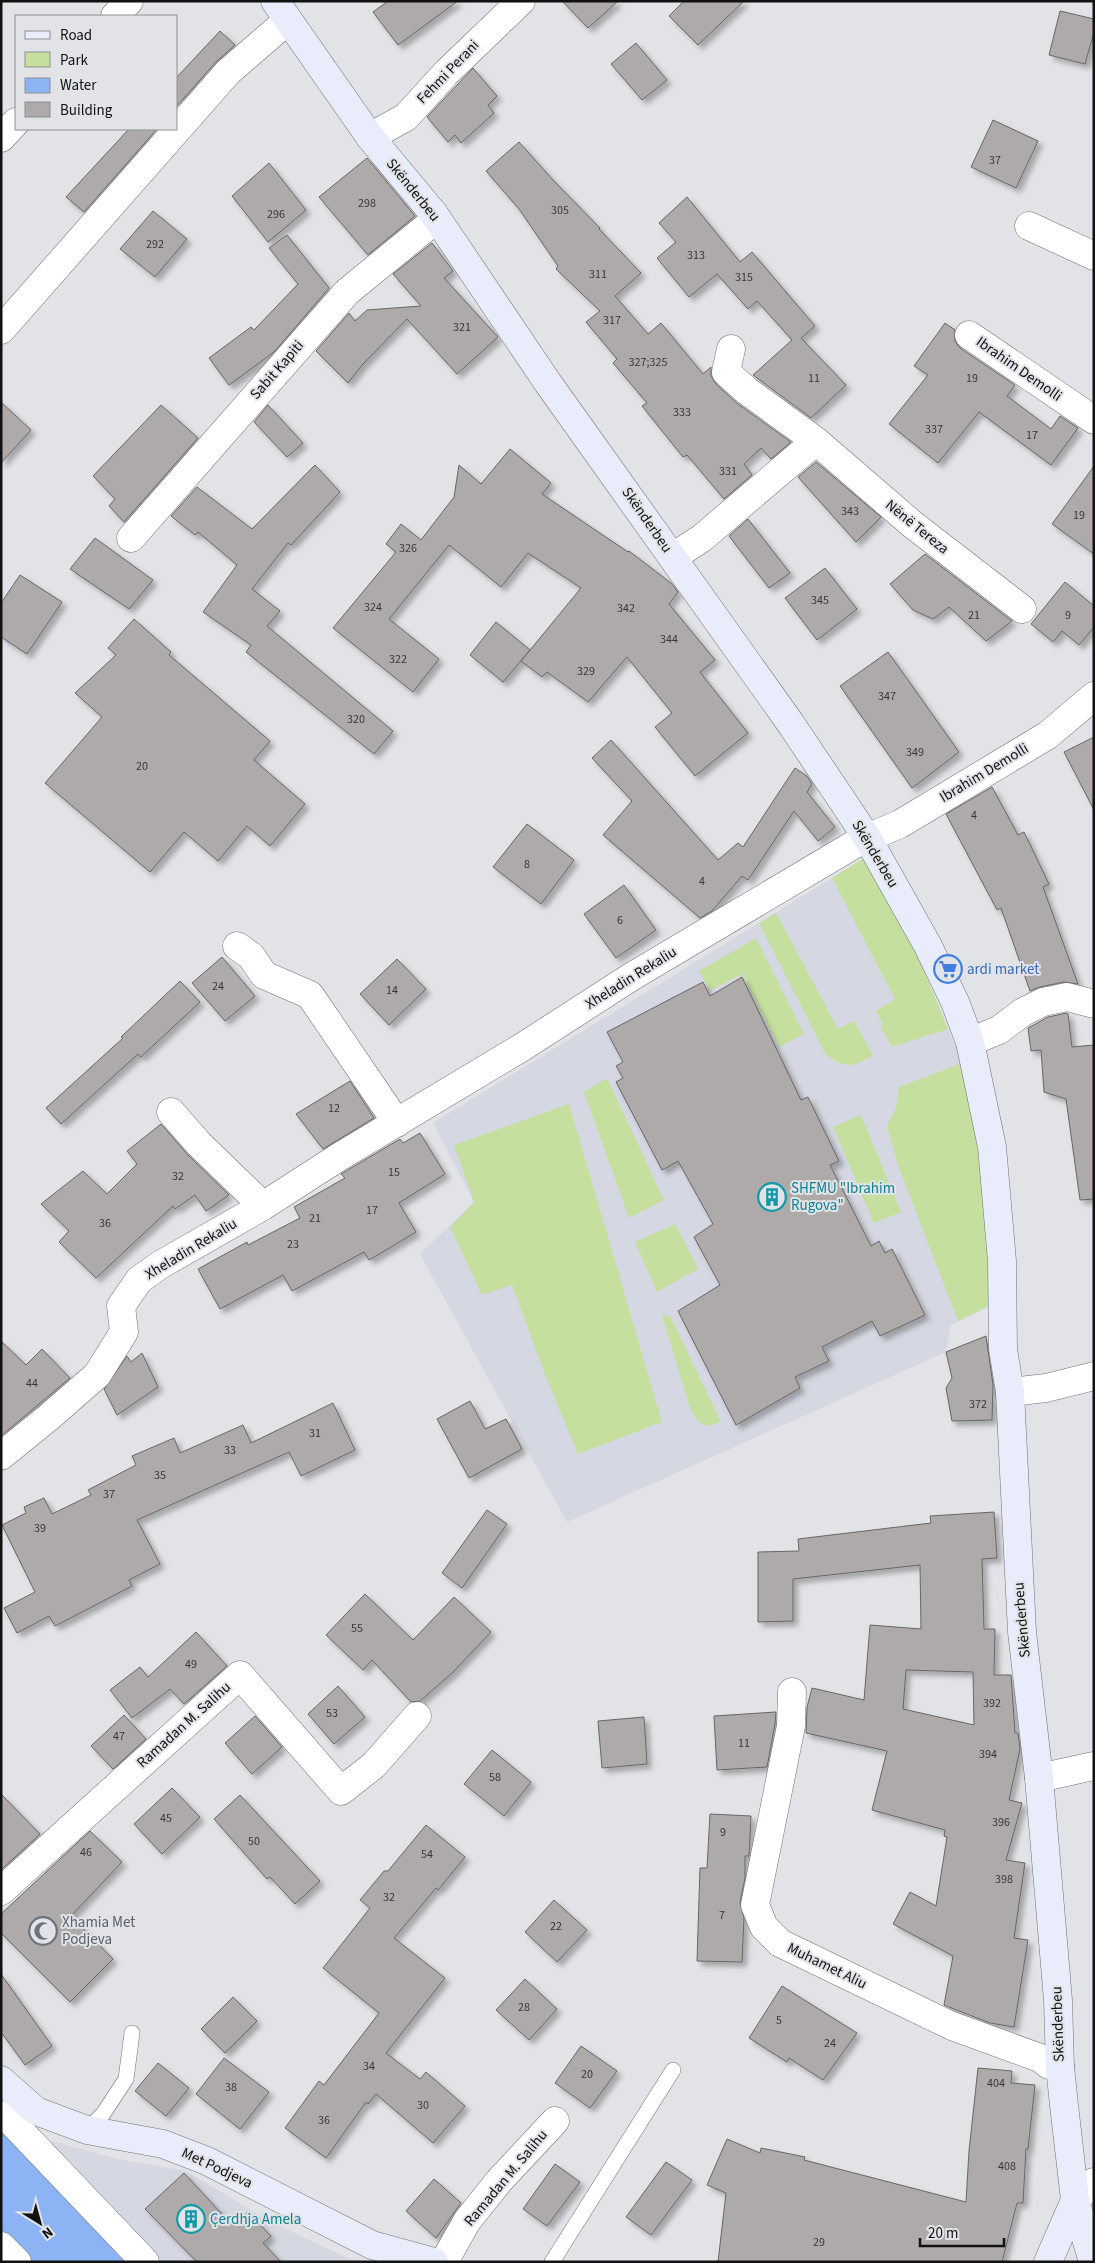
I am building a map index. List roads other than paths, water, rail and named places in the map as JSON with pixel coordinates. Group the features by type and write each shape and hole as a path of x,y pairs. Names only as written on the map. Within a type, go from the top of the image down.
{"main road":[{"name":"Skënderbeu","path":"282,11 370,137 434,214 548,384 791,724 868,839 928,946 955,1002 970,1042 992,1147 1002,1261 1003,1349 1010,1392 1022,1632 1039,1778 1058,2000 1060,2067 1084,2191 1093,2262"},
{"name":"Met Podjeva","path":"1,2080 36,2111 87,2130 163,2144 207,2162 372,2245 434,2262"},
{"name":"Skënderbeu","path":"1048,2262 1084,2191"},
{"path":"1059,2262 1072,2258 1089,2262"}],"street":[{"path":"116,15 129,1"},
{"name":"Fehmi Perani","path":"370,137 406,116 521,1"},
{"name":"Skënderbeu","path":"178,129 282,11"},
{"path":"1,138 15,123"},
{"name":"Skënderbeu","path":"1,330 177,130"},
{"name":"Sabit Kapiti","path":"130,538 346,292 429,226 434,214"},
{"path":"1029,226 1094,256"},
{"name":"Ibrahim Demolli","path":"969,335 1094,420"},
{"name":"Nënë Tereza","path":"731,349 726,372 747,391 816,441 912,524 1022,610"},
{"path":"673,557 702,538 816,441"},
{"name":"Ibrahim Demolli","path":"868,839 900,824 1048,735 1092,700"},
{"name":"Xheladin Rekaliu","path":"1,1456 97,1375 124,1332 120,1306 139,1280 160,1265 263,1206 524,1046 631,977 868,839"},
{"path":"237,946 251,956 264,975 310,995 397,1123"},
{"path":"970,1042 999,1030 1023,1012 1043,1002 1067,997 1094,1004"},
{"path":"171,1112 199,1144 263,1206"},
{"path":"1010,1392 1046,1388 1094,1376"},
{"name":"Ramadan M. Salihu","path":"1,1891 240,1674 341,1791 374,1765 417,1716"},
{"name":"Muhamet Aliu","path":"792,1692 791,1726 755,1905 764,1927 780,1943 952,2026 1040,2058 1049,2065 1060,2067"},
{"path":"1039,1778 1094,1766"},
{"path":"5,2115 145,2262"},
{"name":"Ramadan M. Salihu","path":"444,2262 467,2221 499,2181 555,2121"},
{"path":"1,2246 17,2262"}],"lane":[{"path":"87,2130 103,2114 126,2079 132,2033"},
{"path":"552,2262 673,2070"}],"water":[{"path":"1,2129 131,2262 28,2262 1,2235"}],"place":[{"name":"ardi market","path":"948,969"},
{"name":"SHFMU \"Ibrahim Rugova\"","path":"772,1197"},
{"name":"Xhamia Met Podjeva","path":"43,1931"},
{"name":"Çerdhja Amela","path":"191,2219"}]}
